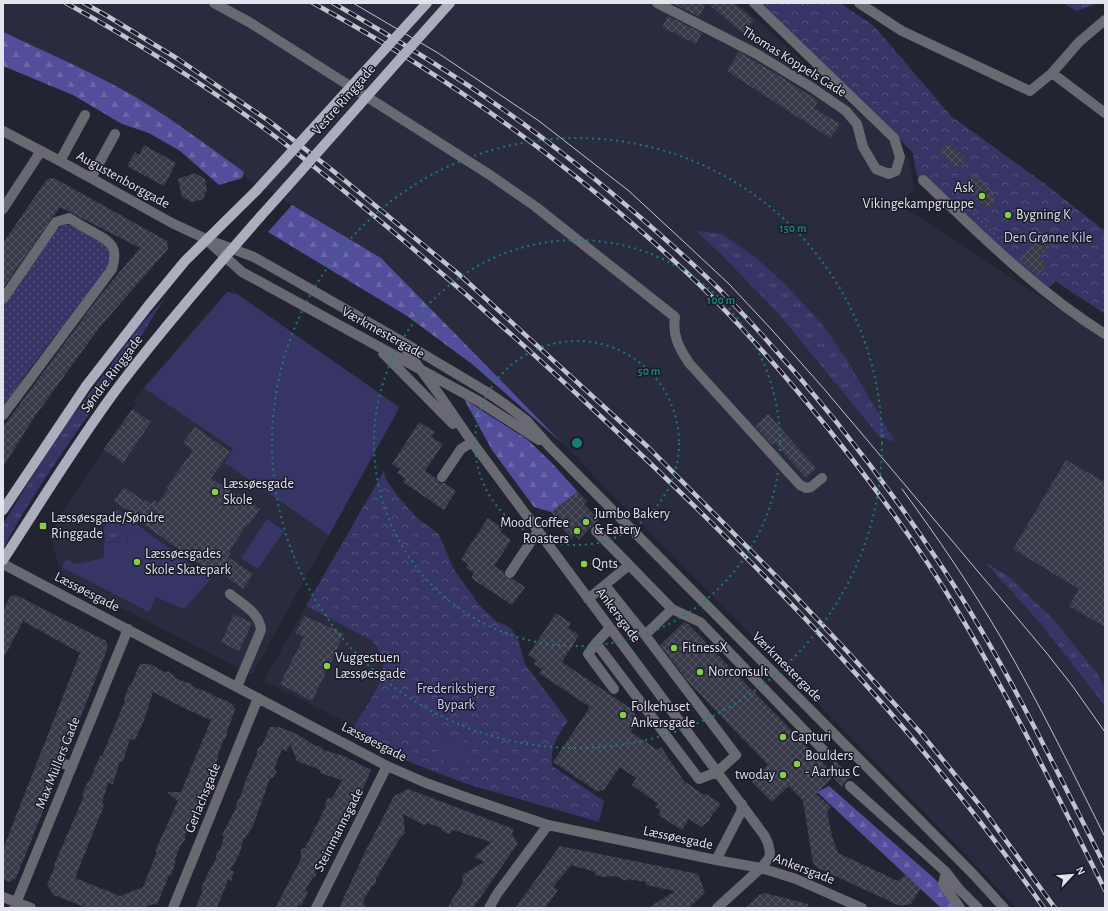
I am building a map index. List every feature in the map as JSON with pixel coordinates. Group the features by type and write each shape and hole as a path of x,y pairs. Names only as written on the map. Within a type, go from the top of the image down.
{"main road":[{"name":"Vestre Ringgade","path":"243,204 427,3"},
{"name":"Vestre Ringgade","path":"260,217 357,108 379,81 450,3"},
{"name":"Søndre Ringgade","path":"3,510 86,386 185,261 243,204"},
{"name":"Søndre Ringgade","path":"3,560 64,464 118,387 138,361 260,217"}],"street":[{"path":"214,3 255,26 490,175 536,207 596,253 675,316 675,339 689,363 800,485 806,488 811,487 822,478"},
{"name":"Thomas Koppels Gade","path":"657,3 756,53 811,87 846,111 857,124 863,148 876,169 889,174 896,171 900,157 894,138 754,3"},
{"path":"860,3 902,31 1030,90 1052,72 1078,42 1105,20"},
{"path":"1052,72 1105,113"},
{"path":"60,161 86,115"},
{"name":"Augustenborggade","path":"3,131 172,223 206,239"},
{"path":"91,178 115,134"},
{"path":"3,209 41,151"},
{"path":"923,180 1021,273 1080,318 1105,334"},
{"path":"3,299 56,222 69,218 109,241 113,248 115,258 112,269 3,415"},
{"name":"Værkmestergade","path":"206,239 229,253 242,272 480,402 549,446"},
{"name":"Værkmestergade","path":"229,253 254,256 487,392 527,421 549,446 974,875 1004,908"},
{"name":"Ankersgade","path":"398,339 472,442 764,835 768,843 770,853 769,858 761,868 796,879 862,908"},
{"name":"Ankersgade","path":"375,344 472,442"},
{"path":"442,477 461,449 472,442"},
{"path":"510,573 538,531"},
{"path":"596,531 672,608 700,622 829,756"},
{"name":"Læssøesgade","path":"3,564 387,766 426,783 548,825 761,868"},
{"path":"588,599 629,565"},
{"path":"596,643 700,779 717,772 736,755 605,585"},
{"path":"230,594 257,616 261,623 261,630 237,687"},
{"path":"645,635 672,608"},
{"path":"610,628 588,654 614,689"},
{"name":"Max Müllers Gade","path":"15,905 67,765 128,629"},
{"name":"Gerlachsgade","path":"173,908 258,698"},
{"name":"Steinmannsgade","path":"316,908 387,766"},
{"path":"850,786 946,872 959,889 978,908"},
{"path":"716,860 741,812 742,804"},
{"path":"489,908 497,894 548,825"},
{"path":"717,908 761,868"},
{"path":"946,872 943,884 960,908"},
{"path":"3,897 15,905 31,908"}],"shaded area":[{"path":"3,3 738,3 909,158 914,188 900,205 1105,339 1105,908 1016,908 980,869 381,258 235,171 3,39"},
{"name":"Læssøesgade Skole","path":"227,292 237,294 399,407 252,675 62,577 49,534 104,449 136,404 133,401"},
{"name":"Vuggestuen Læssøesgade","path":"306,606 371,640 378,648 383,663 379,683 354,726 264,681"}],"green space":[{"name":"Den Grønne Kile","path":"760,3 840,3 874,26 951,116 1049,187 1105,231 1105,314 1055,281 1047,290 920,182 915,167 913,153 870,109"},
{"path":"1063,3 1096,3 1097,4 1076,11"},
{"path":"3,32 88,72 151,106 244,172 242,178 219,185 180,151 149,133 122,124 73,95 3,66"},
{"path":"959,196 1004,240 1000,245 953,202"},
{"path":"292,205 381,258 562,443 472,364 407,316 268,232"},
{"path":"66,224 79,228 100,240 105,245 111,257 109,267 28,371 3,409 3,306 56,230"},
{"path":"696,231 722,234 755,257 786,285 821,323 846,358 895,442 879,436 778,313 721,254"},
{"path":"227,292 237,294 399,407 329,535 225,463 233,449 144,388"},
{"path":"166,297 127,359 31,500 3,549 3,524 32,477 68,422 137,329"},
{"path":"464,399 528,440 551,462 578,492 551,512 534,507 492,450"},
{"name":"Frederiksbjerg Bypark","path":"384,471 385,477 396,494 417,518 439,534 453,568 480,606 497,622 506,625 513,631 518,639 525,664 568,721 553,747 552,766 604,801 599,822 467,784 412,763 352,734 354,726 373,695 381,678 383,662 381,656 377,647 371,640 306,606"},
{"name":"Læssøesgades Skole Skatepark","path":"116,509 211,579 184,609 156,597 149,612 62,567 66,559 76,564 104,558 104,543 127,541 129,532 110,518"},
{"path":"110,518 129,532 126,541 105,542 104,528"},
{"path":"267,519 284,531 258,569 241,558"},
{"path":"986,563 1008,576 1054,620 1098,675 1105,689 1105,706 1042,625"},
{"path":"444,734 473,745 463,768 435,757"},
{"path":"829,786 936,880 956,908 941,908 817,792"}],"building":[{"path":"706,3 699,17 674,4"},
{"path":"707,3 733,3 754,20 743,33"},
{"path":"668,16 702,33 696,44 662,27"},
{"path":"739,52 818,101 814,108 840,124 830,138 727,71"},
{"path":"948,142 966,159 957,169 939,152"},
{"path":"144,145 176,163 164,186 127,166 135,152 139,155"},
{"path":"195,173 205,179 207,190 203,199 192,202 182,197 178,179"},
{"name":"Ask Vikingekampgruppe","path":"975,175 993,192 991,195 996,199 987,209 965,187"},
{"path":"54,178 167,241 168,249 99,328 33,419 3,467 3,427 101,294 140,248 60,207 3,288 3,243 47,179"},
{"path":"1040,231 1053,243 1038,258 1047,264 1037,276 1019,259 1033,244 1030,241"},
{"path":"132,409 151,422 123,463 104,449"},
{"path":"768,414 816,468 806,478 775,443 773,445 755,426"},
{"path":"419,422 435,432 431,437 443,444 425,471 436,478 439,483 444,483 456,491 444,510 403,482 405,478 397,473 400,469 392,464"},
{"path":"195,427 230,452 211,478 237,496 238,494 260,509 248,526 246,525 229,552 231,553 228,557 253,574 243,589 218,571 215,575 139,521 140,519 114,501 124,487 144,501 146,500 151,504 154,500 158,503 168,489 167,487 193,450 183,443"},
{"path":"1066,460 1105,482 1105,627 1069,606 1079,589 1013,549"},
{"path":"578,492 587,501 584,504 599,520 579,540 575,535 571,539 551,512"},
{"path":"488,518 503,528 500,532 511,540 494,566 504,572 506,578 513,579 525,587 512,605 471,578 474,573 466,568 468,564 461,559"},
{"path":"16,595 106,641 108,647 65,757 61,757 56,760 56,764 60,769 16,878 10,882 3,879 3,849 80,653 23,621 3,659 3,610 10,597"},
{"path":"556,613 571,623 568,628 579,635 562,662 630,708 638,718 631,732 658,750 661,747 684,781 704,795 706,794 721,804 710,820 701,827 689,819 682,830 658,815 661,811 655,807 658,804 632,785 636,778 620,767 603,791 601,790 598,792 553,762 590,707 539,673 542,669 534,664 536,660 528,655"},
{"path":"234,614 252,623 239,651 221,642"},
{"path":"304,616 343,633 336,652 312,701 280,684 304,637 296,633"},
{"path":"684,622 688,624 828,768 835,761 852,776 842,787 833,777 816,794 831,807 827,812 832,836 838,853 898,881 905,875 921,888 911,904 900,906 818,868 813,863 803,801 789,786 772,802 751,781 768,765 690,684 660,645"},
{"path":"140,664 150,664 166,673 168,671 175,676 175,678 191,683 194,687 227,701 234,706 235,710 227,731 227,736 223,741 218,758 195,809 197,809 193,822 190,823 185,835 185,840 182,843 174,861 176,861 171,875 169,875 157,905 153,904 143,908 87,908 54,895 47,885 55,866 54,865 84,796 82,794 90,780 100,756 102,756 125,701 124,699 129,686 131,685","holes":["153,692 211,720 181,792 167,792 178,801 155,851 157,852 143,887 120,896 75,878 103,808 104,804 102,803 108,783 113,784 120,761 123,762 130,739 135,740 144,720"]},
{"path":"270,727 279,727 299,735 315,746 321,746 323,750 344,756 371,770 360,796 349,808 340,822 341,827 337,830 326,856 324,856 315,871 316,876 312,879 305,890 308,892 301,906 298,905 297,908 275,908 301,859 301,849 305,848 326,806 325,804 328,798 332,798 342,780 320,773 320,770 297,761 290,744 286,752 282,749 274,769 277,771 273,778 270,778 253,826 243,841 239,855 230,870 234,872 231,881 228,880 217,908 195,908 203,890 201,889 207,875 216,859 217,852 220,850 224,837 222,835 236,808 237,801 240,798 244,784 257,754 257,749 262,745"},
{"path":"408,789 514,829 512,834 518,843 473,908 447,908 463,882 462,875 484,862 474,857 491,842 453,830 450,834 442,831 442,828 427,823 424,825 403,814 405,833 400,838 376,879 376,883 372,886 363,901 366,908 339,908 364,854 394,796"},
{"path":"560,846 698,874 705,893 689,908 648,908 675,891 646,885 646,882 629,879 628,881 621,879 620,877 604,877 595,875 595,872 571,865 553,887 558,890 545,908 515,908"},
{"path":"765,893 808,904 807,908 745,908 759,895"}],"tunnel":[{"path":"40,755 62,763"}],"tram line":[{"path":"353,3 438,53 539,121 629,191 729,284 825,390 1045,651 1071,684 1105,732"},
{"path":"902,489 929,526 1003,641 1043,714 1105,837"}],"railway":[{"path":"66,3 168,63 217,95 281,141 418,253 573,390 718,529 834,649 943,775 995,841 1044,908"},
{"path":"84,3 178,59 269,121 332,170 461,276 648,447 786,586 920,732 983,809 1055,908"},
{"path":"313,3 400,53 443,80 484,108 565,168 679,265 714,299 784,375 862,472 937,577 1010,704 1105,890"},
{"path":"333,3 462,81 523,123 578,165 704,274 779,354 834,419 886,486 958,592 1003,669 1045,747 1105,866"}],"place":[{"name":"Ask Vikingekampgruppe","path":"982,196"},
{"name":"Bygning K","path":"1008,215"},
{"name":"Læssøesgade Skole","path":"215,492"},
{"name":"Jumbo Bakery & Eatery","path":"586,522"},
{"name":"Læssøesgade/Søndre Ringgade","path":"43,526"},
{"name":"Mood Coffee Roasters","path":"577,531"},
{"name":"Læssøesgades Skole Skatepark","path":"137,562"},
{"name":"Qnts","path":"584,564"},
{"name":"FitnessX","path":"674,648"},
{"name":"Vuggestuen Læssøesgade","path":"327,666"},
{"name":"Norconsult","path":"700,672"},
{"name":"Folkehuset Ankersgade","path":"623,715"},
{"name":"Capturi","path":"783,737"},
{"name":"Boulders - Aarhus C","path":"797,764"},
{"name":"twoday","path":"783,775"}]}
